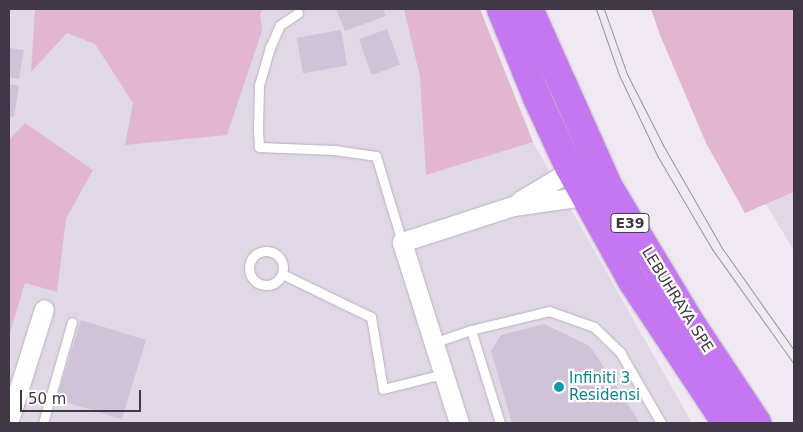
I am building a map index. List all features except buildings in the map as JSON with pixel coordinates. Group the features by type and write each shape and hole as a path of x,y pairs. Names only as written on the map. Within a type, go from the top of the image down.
{"highway":[{"name":"LEBUHRAYA SPE","path":"501,9 538,100 569,167 632,282 726,423"},
{"name":"LEBUHRAYA SPE","path":"529,9 608,186 692,325 757,423"}],"street":[{"path":"513,206 565,174"},
{"path":"459,423 402,242 513,206 578,197"},
{"path":"9,420 44,309"}],"lane":[{"path":"298,13 280,26 270,47 259,85 259,147 334,150 376,156 402,242"},
{"path":"282,274 371,317 383,389 443,374"},
{"path":"433,343 471,330 549,311 594,327 620,352 660,423"},
{"path":"43,423 72,322"},
{"path":"471,330 500,423"}],"shaded area":[{"path":"9,9 480,9 533,142 692,423 9,423"},
{"path":"35,9 263,9 260,14 262,31 227,135 125,145 133,103 95,44 67,33 31,72"},
{"path":"404,9 480,9 533,142 426,175 420,77"},
{"path":"651,9 794,9 794,192 745,213 706,143 660,35"},
{"path":"25,123 93,170 66,219 57,292 25,283 9,336 9,140"},
{"path":"794,192 794,251 766,204"}],"tram line":[{"path":"596,9 619,75 658,157 712,249 794,364"},
{"path":"604,9 627,74 663,145 722,248 794,350"}],"place":[{"name":"Infiniti 3 Residensi","path":"559,387"}]}
